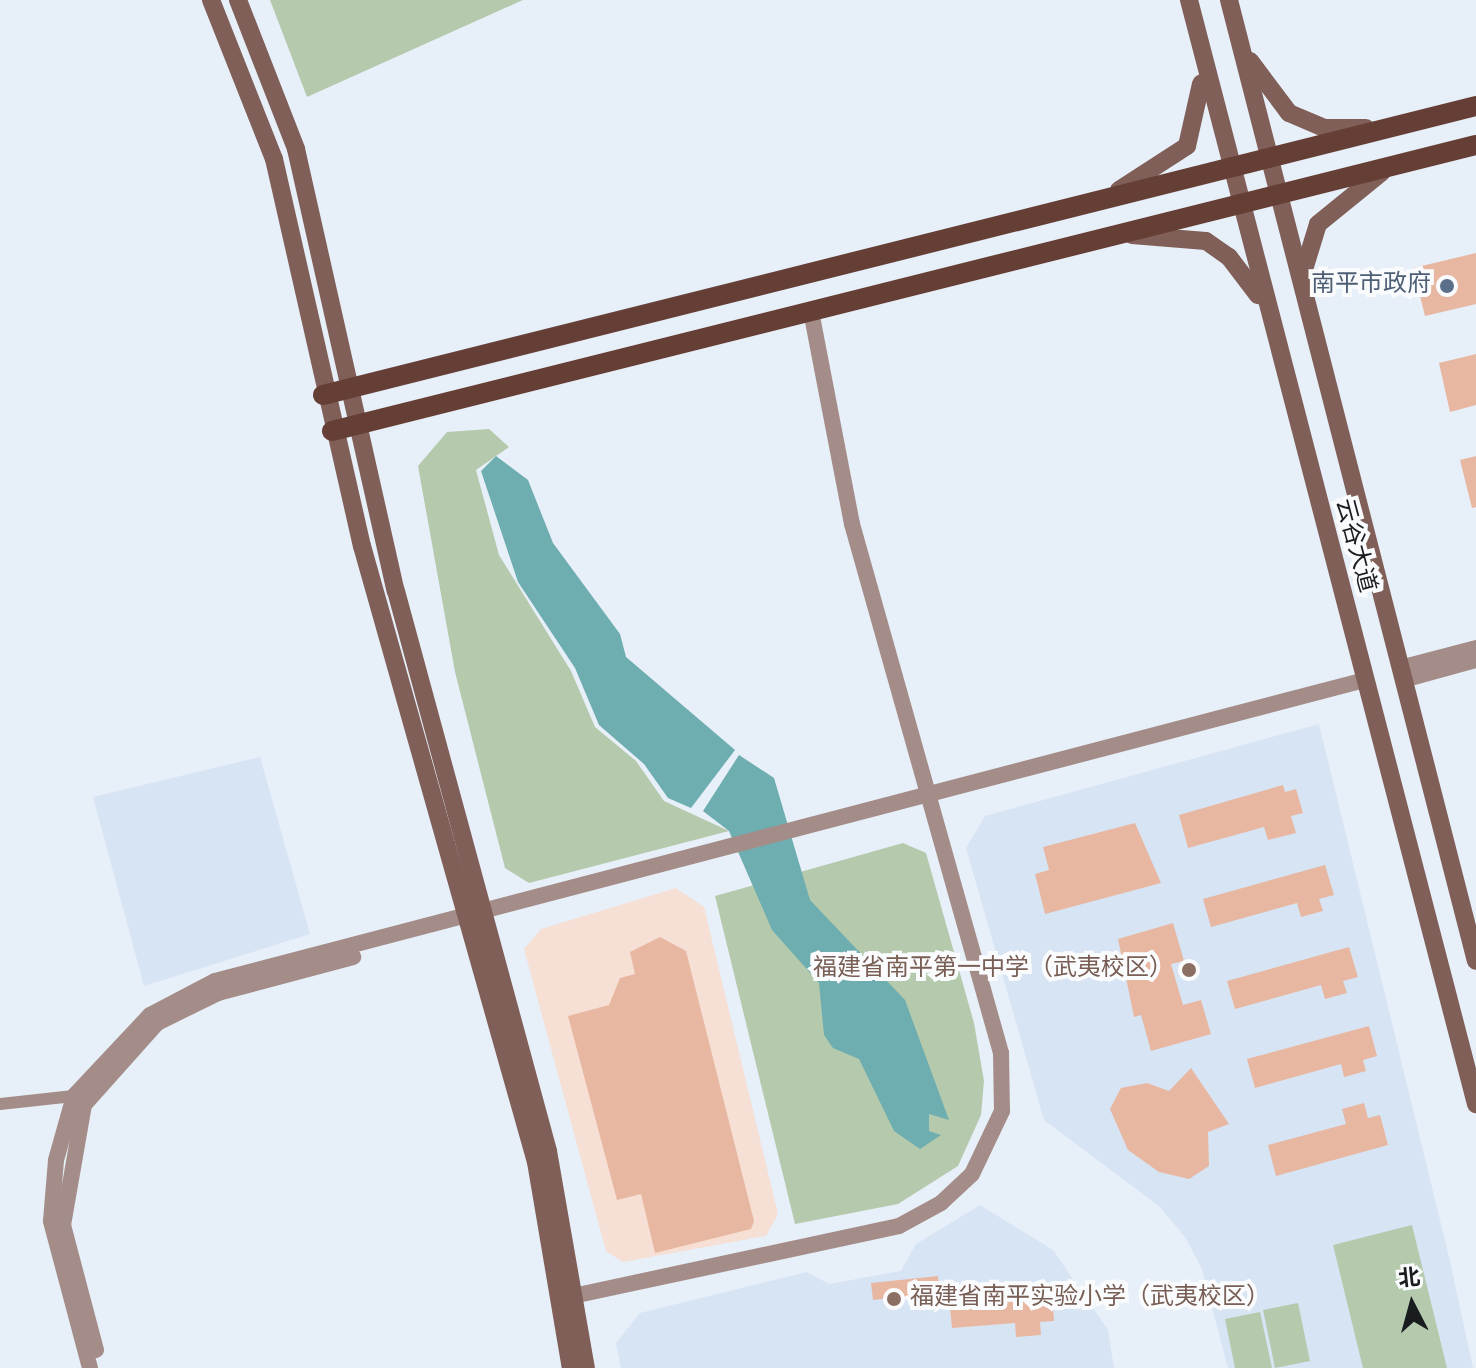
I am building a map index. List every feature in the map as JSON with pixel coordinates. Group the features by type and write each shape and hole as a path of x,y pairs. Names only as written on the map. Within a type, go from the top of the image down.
{"main road":[{"path":"211,0 274,159 332,431 548,1151 586,1368"},
{"path":"238,0 296,149 358,423 536,1162 571,1368"},
{"name":"云谷大道","path":"1189,0 1238,205 1476,1104"},
{"name":"云谷大道","path":"1229,0 1302,295 1476,961"},
{"path":"1240,44 1289,113 1324,128 1385,128"},
{"path":"1095,201 1171,163 1187,146 1199,113 1201,53"},
{"path":"323,395 1476,106"},
{"path":"332,431 1476,145"},
{"path":"1302,295 1304,259 1318,224 1390,167"},
{"path":"1117,235 1206,241 1229,257 1265,306"}],"street":[{"path":"573,1296 899,1226 941,1203 972,1174 1002,1111 1001,1053 852,524 811,312"},
{"path":"1401,674 1476,648"},
{"path":"1401,674 1476,660"},
{"path":"101,1368 63,1225 84,1105 157,1023 218,993 479,919 1367,684"},
{"path":"90,1368 51,1221 56,1160 74,1096 150,1015 215,981 479,919"},
{"path":"0,1104 74,1096"}],"shaded area":[{"name":"福建省南平第一中学（武夷校区）","path":"1319,724 1449,1257 1473,1368 1228,1368 1202,1269 1185,1237 1159,1206 1044,1120 966,848 985,816"},
{"path":"260,757 310,934 144,986 93,797"},
{"path":"676,888 704,907 778,1214 766,1236 623,1262 606,1251 524,949 541,929"},
{"name":"福建省南平实验小学（武夷校区）","path":"980,1205 1053,1250 1108,1330 1114,1368 621,1368 616,1343 640,1313 807,1272 829,1284 901,1271 916,1244"}],"green space":[{"path":"270,0 523,0 307,97"},
{"path":"489,429 509,447 476,470 499,555 571,671 595,727 636,761 664,801 729,831 529,883 505,868 455,672 418,466 447,432"},
{"path":"903,843 926,853 974,1023 984,1081 981,1115 958,1166 898,1204 795,1224 715,896"},
{"path":"1412,1225 1447,1368 1363,1368 1333,1245"},
{"path":"1298,1303 1310,1361 1275,1368 1263,1310"},
{"path":"1260,1312 1272,1368 1235,1368 1225,1319"}],"water":[{"path":"496,456 528,480 553,543 620,634 626,657 735,750 691,808 668,798 644,764 599,725 575,668 518,582 481,471"},
{"path":"739,755 774,778 810,900 905,1000 949,1120 929,1114 929,1131 941,1135 920,1149 894,1131 859,1059 833,1048 824,1035 819,983 772,930 729,831 703,811"}],"building":[{"name":"南平市政府","path":"1476,253 1476,304 1425,316 1413,268"},
{"name":"南平市政府","path":"1476,354 1476,405 1450,412 1439,363"},
{"path":"1476,456 1476,507 1472,508 1460,460"},
{"path":"1283,785 1285,792 1296,789 1303,813 1291,816 1296,833 1268,840 1264,827 1188,848 1179,815"},
{"path":"1135,823 1161,883 1045,914 1035,874 1049,870 1043,847"},
{"path":"1325,865 1334,895 1319,899 1323,911 1301,917 1297,903 1211,927 1203,899"},
{"path":"1173,923 1184,961 1171,964 1183,1005 1201,1000 1211,1034 1151,1051 1141,1015 1134,1017 1118,939"},
{"path":"660,937 686,951 754,1221 751,1229 655,1253 641,1194 617,1200 568,1016 609,1005 620,978 635,974 630,952"},
{"path":"1349,947 1358,977 1343,981 1347,993 1325,999 1321,985 1235,1009 1227,981"},
{"path":"1369,1026 1377,1056 1363,1060 1366,1071 1344,1077 1341,1064 1255,1088 1247,1059"},
{"path":"1191,1068 1229,1124 1208,1132 1209,1166 1189,1179 1159,1172 1128,1150 1110,1109 1121,1088 1147,1083 1169,1091"},
{"path":"1364,1103 1368,1118 1380,1115 1388,1145 1276,1176 1268,1145 1346,1124 1342,1109"},
{"path":"938,1276 939,1293 873,1300 871,1283"},
{"path":"1052,1291 1054,1321 1040,1322 1041,1335 1016,1337 1015,1323 952,1328 949,1298"}],"place":[{"name":"南平市政府","path":"1447,286"},
{"name":"福建省南平第一中学（武夷校区）","path":"1189,970"},
{"name":"福建省南平实验小学（武夷校区）","path":"894,1299"}]}
